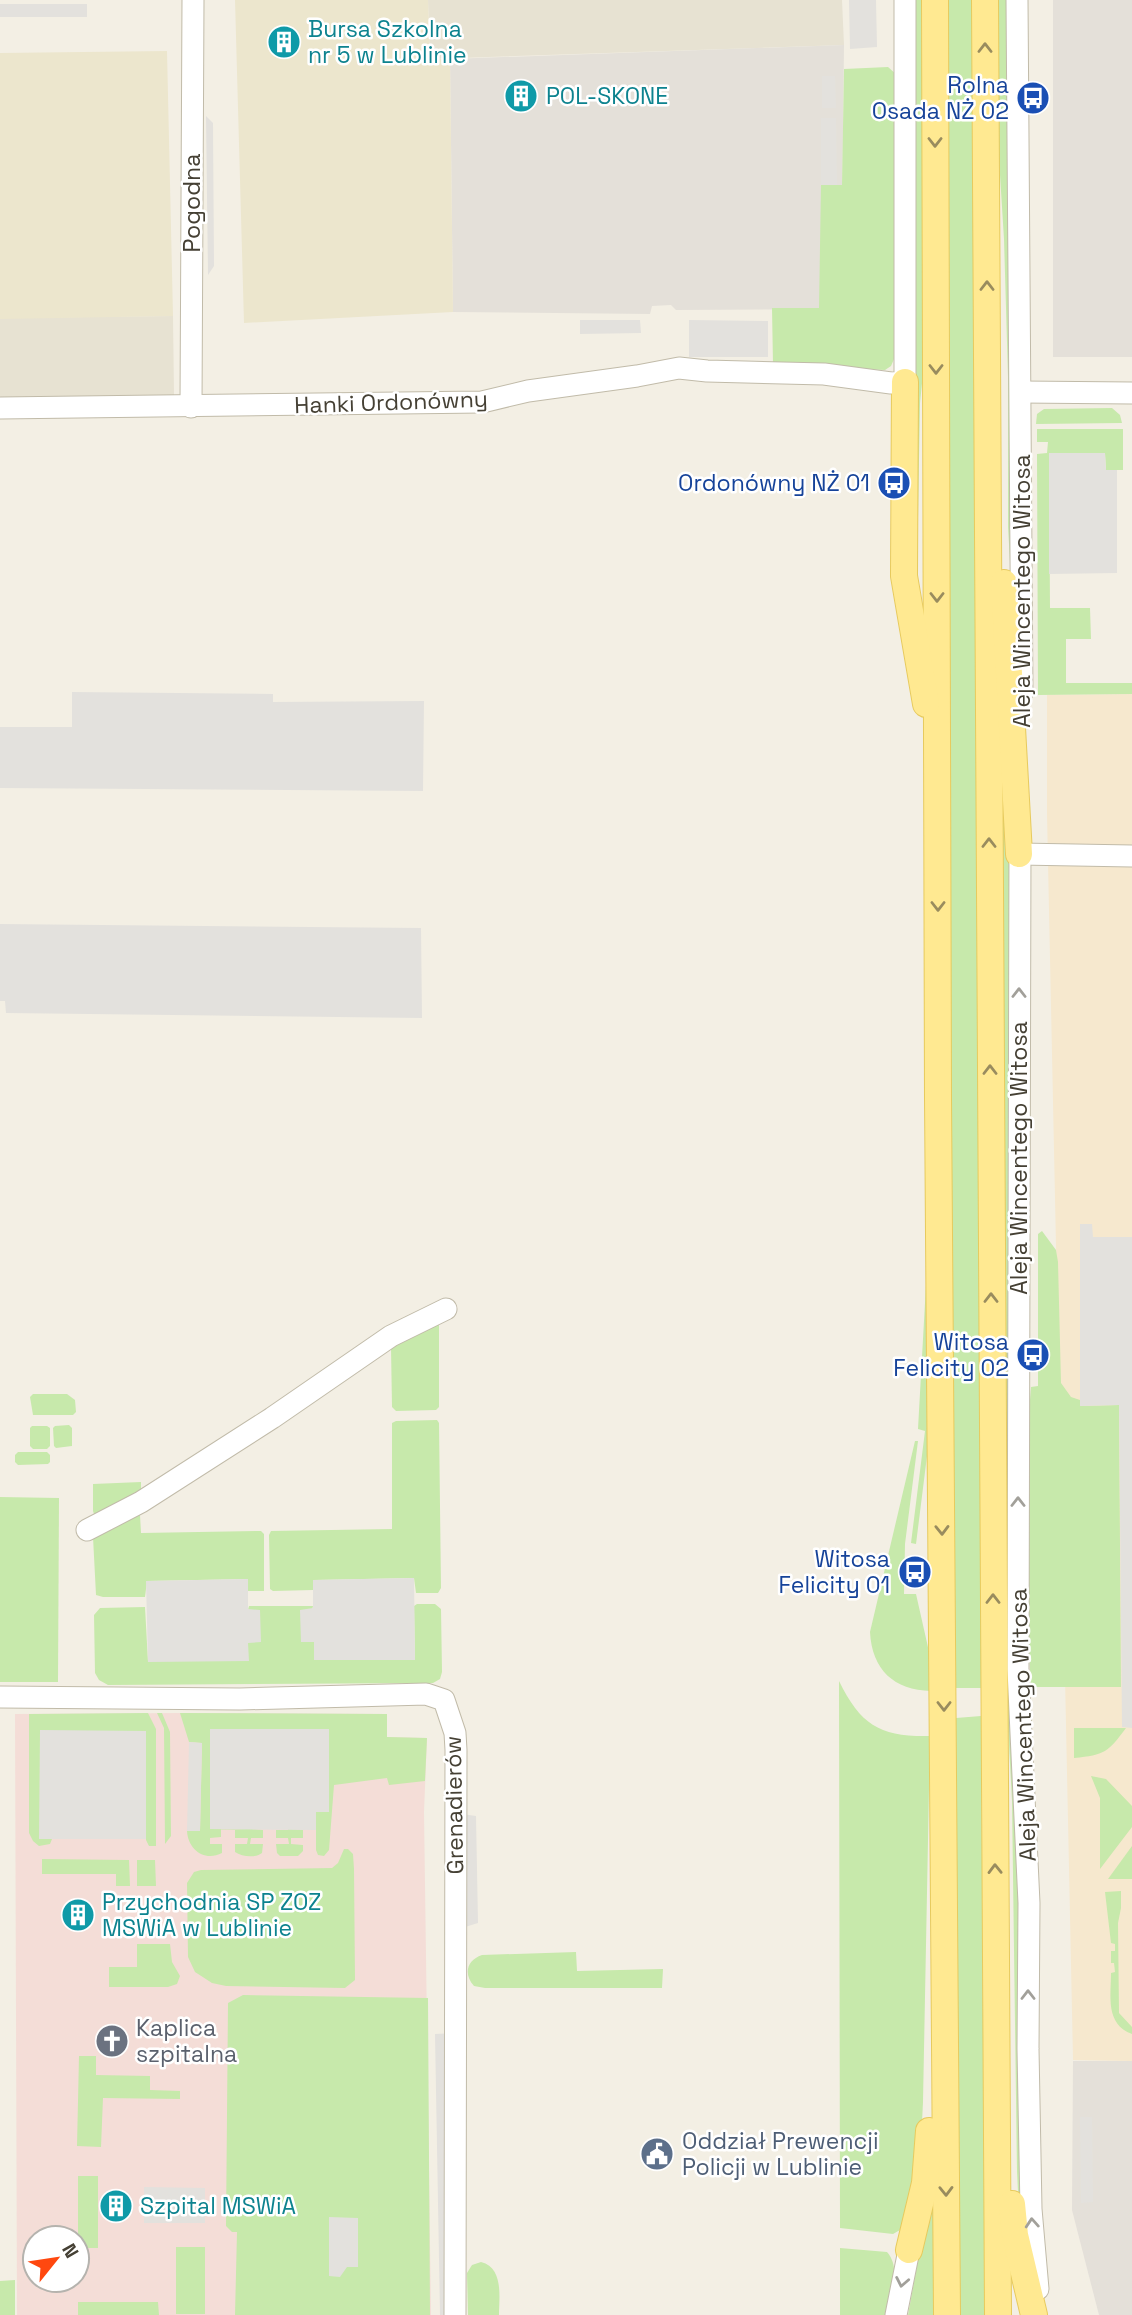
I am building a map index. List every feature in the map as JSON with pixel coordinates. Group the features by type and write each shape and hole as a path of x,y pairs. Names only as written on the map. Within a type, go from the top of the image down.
{"main road":[{"path":"935,0 938,1098 947,2315"},
{"name":"Aleja Wincentego Witosa","path":"985,0 988,477 1005,1668 993,1741 998,2315"},
{"path":"905,382 904,576 938,765"},
{"path":"988,477 1003,566 1020,854"},
{"path":"924,1252 938,1098"},
{"path":"909,2250 927,2164 943,1926"},
{"path":"996,1937 1009,2060 1015,2235 1034,2315"}],"street":[{"name":"Pogodna","path":"191,407 193,0"},
{"path":"905,0 905,382"},
{"name":"Aleja Wincentego Witosa","path":"1017,0 1022,772 1005,1668 1021,1739 1029,1903 1031,2208 1042,2315"},
{"name":"Hanki Ordonówny","path":"0,408 482,402 528,391 679,368 824,374 891,383 905,382"},
{"path":"1021,392 1132,393"},
{"path":"1020,854 1132,856"},
{"path":"87,1530 152,1495 272,1418 391,1336 446,1309"},
{"name":"Grenadierów","path":"0,1697 240,1699 426,1694 444,1700 455,1732 456,1750 455,2315"},
{"path":"896,2315 909,2250"}],"shaded area":[{"path":"235,0 428,0 430,59 450,59 453,312 244,323"},
{"path":"428,0 842,0 844,45 430,59"},
{"path":"849,0 876,0 877,47 850,49"},
{"path":"1053,0 1132,0 1132,357 1053,357"},
{"path":"0,4 87,4 87,17 0,17"},
{"name":"POL-SKONE","path":"844,45 841,309 676,310 671,305 652,306 650,314 453,312 450,59"},
{"path":"167,51 173,316 0,319 0,53"},
{"path":"822,76 835,76 836,108 822,108"},
{"path":"206,116 213,123 214,266 208,275"},
{"path":"821,118 836,118 837,185 821,185"},
{"path":"173,316 174,395 0,397 0,318"},
{"path":"580,320 640,320 641,333 580,334"},
{"path":"689,320 768,321 768,357 689,357"},
{"path":"1049,453 1105,453 1106,470 1117,470 1117,573 1049,574"},
{"path":"72,692 273,694 273,702 424,701 423,791 0,788 0,727 72,727"},
{"path":"1132,694 1132,2061 1073,2060 1047,814 1047,695"},
{"path":"0,924 421,928 422,1018 6,1013 5,1001 0,1001"},
{"path":"1080,1224 1092,1224 1093,1237 1132,1237 1132,1728 1122,1727 1119,1405 1080,1406"},
{"path":"414,1578 415,1660 314,1660 314,1642 301,1642 300,1610 313,1608 313,1580"},
{"path":"248,1579 248,1609 260,1610 261,1642 248,1643 249,1661 148,1662 146,1581"},
{"path":"15,1714 387,1714 387,1737 427,1738 424,1812 431,2315 17,2315"},
{"path":"210,1729 329,1729 329,1812 316,1812 316,1830 210,1829"},
{"path":"40,1730 146,1731 146,1839 39,1839"},
{"path":"189,1742 202,1743 200,1831 187,1831"},
{"path":"462,1814 476,1816 478,1923 465,1927"},
{"path":"456,2033 455,2315 440,2315 435,2034"},
{"path":"1073,2061 1132,2061 1132,2315 1099,2315 1072,2210"},
{"path":"1080,2117 1092,2117 1093,2202 1081,2203"},
{"path":"144,2187 205,2188 205,2223 144,2223"},
{"path":"329,2217 358,2218 358,2267 347,2267 340,2277 329,2276"}],"green space":[{"path":"913,0 921,0 926,344 920,403 917,575 912,575"},
{"path":"944,0 974,0 983,1688 955,1688"},
{"path":"996,0 1009,0 1013,613 1008,527 1008,377 997,127"},
{"path":"888,67 897,75 898,350 891,366 885,370 773,365 772,308 819,308 821,185 842,185 844,69"},
{"path":"1112,408 1120,415 1122,423 1036,424 1037,414 1044,409"},
{"path":"1037,429 1123,429 1123,470 1106,470 1105,454 1049,454 1050,608 1090,608 1091,639 1066,639 1066,683 1132,683 1132,694 1038,695 1037,454 1047,453 1048,442 1037,442"},
{"path":"1001,613 1009,766 1027,2251 1019,2213 1017,2171 1012,1801 1006,1688"},
{"path":"1042,1231 1056,1250 1058,1262 1061,1383 1071,1397 1080,1400 1080,1406 1119,1405 1121,1687 1031,1687 1025,1499 1031,1387 1038,1386 1038,1234"},
{"path":"927,1267 931,1424 916,1544 911,1543 925,1431 918,1429"},
{"path":"437,1323 439,1407 436,1410 396,1411 392,1407 391,1347"},
{"path":"33,1394 67,1394 75,1400 76,1412 73,1415 33,1415 30,1397"},
{"path":"437,1420 441,1588 438,1593 416,1593 414,1578 314,1580 313,1590 270,1589 271,1531 392,1529 392,1423"},
{"path":"69,1425 72,1428 72,1446 56,1448 53,1428"},
{"path":"32,1426 50,1428 50,1446 47,1449 33,1449 30,1446"},
{"path":"915,1441 918,1441 905,1544 904,1594 916,1594 932,1665 931,1691 906,1687 887,1675 875,1657 870,1632"},
{"path":"18,1452 47,1452 50,1462 18,1465 15,1455"},
{"path":"141,1482 141,1493 95,1517 93,1484"},
{"path":"0,1497 59,1498 58,1682 0,1682"},
{"path":"136,1511 140,1515 141,1533 261,1531 264,1534 264,1591 248,1591 247,1579 147,1581 145,1597 96,1595 93,1537"},
{"path":"435,1604 441,1609 442,1672 440,1679 433,1683 108,1685 99,1680 95,1673 94,1615 100,1608 145,1607 148,1662 248,1642 260,1642 248,1610 249,1606 313,1606 312,1610 301,1610 301,1641 314,1642 314,1660 415,1659 414,1606"},
{"path":"839,1681 856,1709 874,1726 898,1734 930,1736 921,2143 905,2221 900,2230 893,2234 840,2228"},
{"path":"148,1713 156,1729 156,1846 149,1846 146,1840 146,1732 40,1839 52,1839 50,1844 39,1846 33,1841 29,1833 29,1714"},
{"path":"157,1713 162,1713 170,1732 171,1836 165,1844 164,1728"},
{"path":"180,1713 387,1714 387,1737 427,1738 425,1781 389,1785 387,1778 334,1785 329,1850 324,1856 318,1855 316,1812 329,1811 329,1729 291,1829 303,1830 303,1838 291,1838 291,1844 303,1845 303,1851 298,1856 280,1856 276,1844 289,1844 288,1838 276,1838 276,1830 288,1830 288,1729 252,1729 251,1829 263,1830 263,1838 251,1838 250,1844 263,1844 262,1853 249,1856 235,1852 235,1844 247,1844 248,1838 235,1838 235,1830 247,1830 221,1829 221,1837 210,1838 210,1844 222,1844 222,1853 204,1855 190,1844 187,1831 200,1831 202,1743 189,1742"},
{"path":"981,1716 985,2315 959,2315 956,1718"},
{"path":"1074,1728 1126,1728 1105,1751 1074,1758"},
{"path":"1091,1776 1106,1779 1132,1806 1132,1827 1100,1869 1100,1798"},
{"path":"1132,1846 1132,1879 1108,1879"},
{"path":"344,1849 353,1854 355,1980 345,1988 226,1986 212,1983 195,1972 188,1957 187,1883 194,1872 332,1868 338,1863"},
{"path":"42,1859 129,1860 130,1886 116,1886 116,1874 42,1874"},
{"path":"137,1860 155,1860 156,1886 137,1886"},
{"path":"1121,1891 1118,1923 1119,2013 1132,2027 1132,2034 1117,2023 1111,2008 1111,1973 1115,1972 1114,1963 1111,1963 1111,1951 1115,1951 1115,1944 1111,1943 1105,1892"},
{"path":"130,1923 159,1923 159,1935 130,1935"},
{"path":"137,1944 170,1944 172,1962 180,1976 177,1984 168,1987 109,1987 109,1967 137,1967"},
{"path":"576,1952 577,1971 663,1969 662,1988 485,1988 474,1986 468,1977 470,1964 482,1955"},
{"path":"243,1995 428,1998 430,2315 235,2315 237,2232 232,2232 226,2226 228,2003"},
{"path":"79,2056 96,2056 96,2075 150,2076 150,2090 180,2091 180,2099 103,2098 101,2147 77,2146"},
{"path":"934,2171 935,2315 908,2315"},
{"path":"78,2176 98,2176 98,2248 91,2248 91,2224 78,2224"},
{"path":"176,2247 205,2247 205,2314 176,2314"},
{"path":"840,2248 887,2252 894,2266 894,2274 886,2315 840,2315"},
{"path":"481,2262 494,2270 497,2277 499,2315 468,2315 467,2273 472,2265"},
{"path":"15,2280 15,2315 0,2315 0,2281"},
{"path":"78,2302 158,2302 159,2315 78,2315"}],"place":[{"name":"Bursa Szkolna nr 5 w Lublinie","path":"284,42"},
{"name":"POL-SKONE","path":"521,96"},
{"name":"Rolna Osada NŻ 02","path":"1033,98"},
{"name":"Ordonówny NŻ 01","path":"894,483"},
{"name":"Witosa Felicity 02","path":"1033,1355"},
{"name":"Witosa Felicity 01","path":"915,1572"},
{"name":"Przychodnia SP ZOZ MSWiA w Lublinie","path":"78,1915"},
{"name":"Kaplica szpitalna","path":"112,2041"},
{"name":"Oddział Prewencji Policji w Lublinie","path":"657,2154"},
{"name":"Szpital MSWiA","path":"116,2206"}]}
